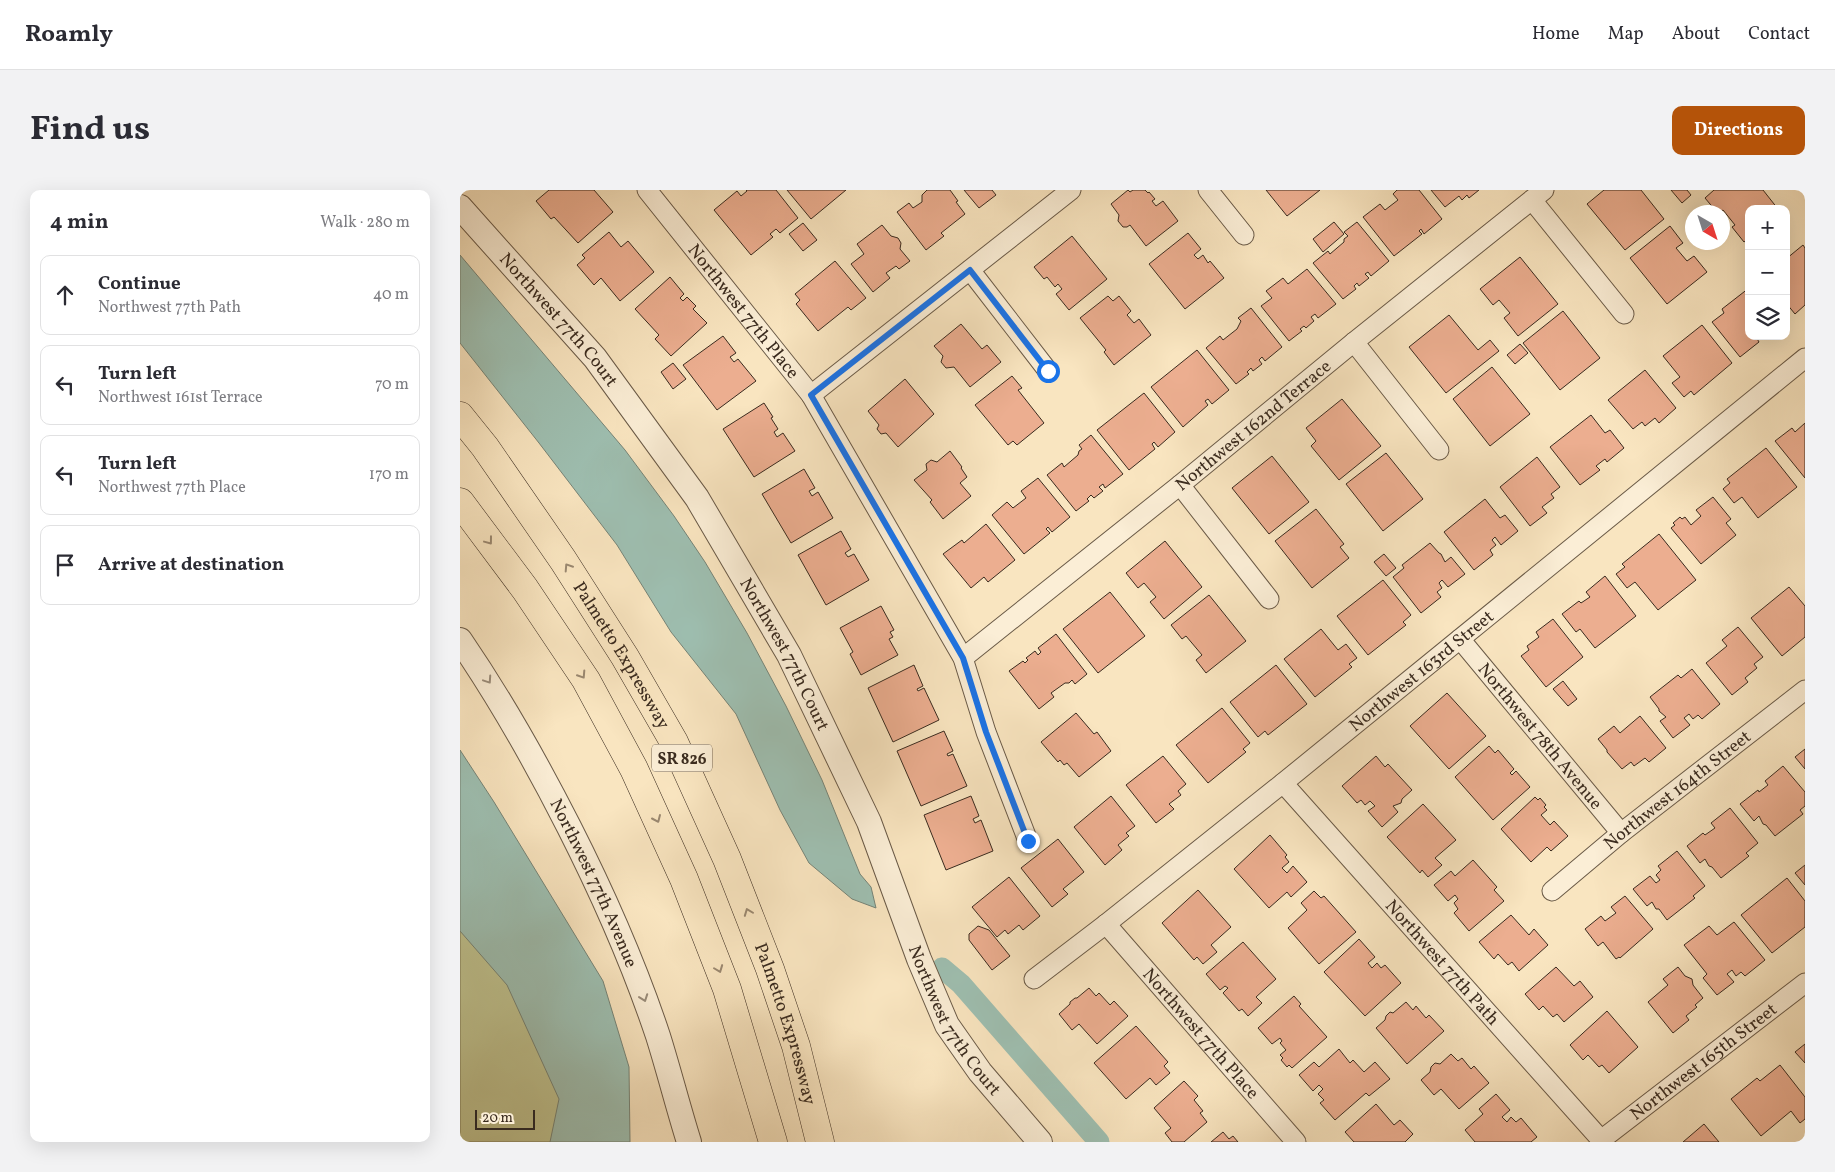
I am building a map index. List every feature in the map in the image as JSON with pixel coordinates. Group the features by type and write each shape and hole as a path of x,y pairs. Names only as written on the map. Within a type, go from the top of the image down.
{"highway":[{"name":"Palmetto Expressway","path":"460,416 485,446 563,560 626,657 674,742 727,860 770,969 796,1046 820,1142"},
{"name":"SR 826","path":"460,502 525,589 586,680 634,769 684,879 727,989 773,1142"}],"street":[{"name":"Northwest 77th Place","path":"647,190 811,395 963,658 986,732 1028,841"},
{"path":"811,395 1071,190"},
{"path":"1208,190 1244,235"},
{"path":"1538,195 1624,314"},
{"name":"Northwest 162nd Terrace","path":"963,658 1538,195"},
{"name":"Northwest 77th Court","path":"460,206 595,358 696,498 789,655 865,813 918,958 947,1025 980,1072 1040,1142"},
{"path":"970,270 1048,371"},
{"path":"1354,342 1439,450"},
{"name":"Northwest 163rd Street","path":"1034,979 1283,783 1804,361"},
{"path":"1180,485 1268,599"},
{"name":"Northwest 78th Avenue","path":"1460,639 1621,833"},
{"name":"Northwest 77th Avenue","path":"460,640 491,684 535,759 592,874 625,947 658,1036 689,1142"},
{"name":"Northwest 164th Street","path":"1552,891 1621,833 1805,690"},
{"name":"Northwest 77th Path","path":"1283,783 1602,1141"},
{"name":"Northwest 77th Place","path":"1106,924 1296,1142"},
{"name":"Northwest 165th Street","path":"1602,1141 1805,983"}],"green space":[{"path":"460,916 510,976 566,1108 558,1142 460,1142"}],"shaded area":[{"path":"460,255 625,450 674,516 705,562 747,633 786,706 822,780 860,874 871,887 876,908 852,899 809,863 780,810 736,714 671,632 617,545 460,343"},
{"path":"460,750 494,802 603,981 629,1067 630,1142 550,1142 559,1099 507,985 460,931"}],"building":[{"path":"549,190 594,190 613,212 578,243 554,217 551,219 536,201"},
{"path":"746,190 776,190 798,218 780,233 776,229 770,234 773,237 751,255 714,210 737,191 741,196"},
{"path":"787,190 846,190 811,219"},
{"path":"927,190 950,190 965,214 941,233 944,236 926,250 897,212 909,203 913,208 922,202 922,195"},
{"path":"964,190 992,190 996,195 979,208"},
{"path":"1128,190 1130,192 1133,190 1145,190 1149,192 1155,199 1152,201 1156,206 1163,201 1178,221 1146,246 1130,225 1123,227 1118,221 1119,215 1111,204"},
{"path":"1266,190 1320,190 1287,216"},
{"path":"1397,190 1419,190 1442,219 1424,234 1421,229 1419,231 1422,234 1394,256 1363,217 1380,204 1385,210 1398,200 1393,194"},
{"path":"1431,190 1479,190 1469,198 1467,195 1462,200 1459,196 1445,207"},
{"path":"1604,190 1641,190 1664,219 1625,250 1587,204"},
{"path":"1671,190 1687,190 1691,195 1682,203"},
{"path":"1714,190 1763,190 1775,205 1745,205 1744,242 1732,227 1735,225 1730,219 1730,205 1711,205 1705,198"},
{"path":"1334,222 1344,234 1323,252 1313,239"},
{"path":"1357,222 1389,261 1371,276 1368,272 1365,274 1369,278 1359,286 1357,283 1354,286 1356,289 1343,299 1313,263 1328,251 1330,254 1344,242 1344,239 1348,236 1344,232"},
{"path":"803,223 817,240 803,251 789,234"},
{"path":"882,225 891,236 898,238 901,243 900,249 910,261 899,269 896,266 886,273 890,278 873,292 851,264 864,254 857,244"},
{"path":"1670,226 1683,243 1676,248 1687,261 1694,256 1707,272 1667,304 1630,258"},
{"path":"609,232 621,247 628,241 654,272 620,301 601,278 594,285 577,265 585,258 582,255"},
{"path":"1188,233 1201,249 1194,255 1198,259 1203,255 1208,263 1210,261 1224,278 1185,309 1149,264"},
{"path":"1072,236 1107,279 1069,310 1056,294 1062,289 1058,284 1055,287 1047,277 1044,279 1034,267"},
{"path":"1803,245 1805,248 1805,305 1795,314 1790,308 1790,256"},
{"path":"1520,257 1558,304 1518,336 1504,318 1510,313 1499,300 1493,305 1480,289"},
{"path":"835,261 866,298 851,310 848,307 818,331 796,304 800,300 795,294"},
{"path":"1307,269 1336,304 1318,318 1315,314 1311,317 1314,321 1306,328 1304,326 1300,329 1302,331 1289,341 1261,306 1272,298 1266,291 1283,278 1288,284"},
{"path":"670,277 684,294 680,298 683,301 687,297 696,306 693,309 707,323 671,356 655,339 659,335 635,309"},
{"path":"1745,291 1745,340 1758,340 1759,342 1740,357 1712,322 1724,313 1722,309"},
{"path":"1108,296 1113,301 1119,296 1131,311 1127,315 1134,323 1139,319 1151,335 1114,365 1104,352 1106,350 1080,318"},
{"path":"1251,308 1282,347 1265,361 1262,357 1259,360 1262,364 1253,371 1251,368 1247,372 1249,374 1236,384 1206,348 1220,336 1223,340 1237,329 1241,321 1238,318"},
{"path":"1563,311 1600,358 1560,390 1523,343"},
{"path":"1449,315 1478,350 1490,340 1499,351 1446,393 1409,347"},
{"path":"961,324 982,349 987,345 1001,362 970,387 954,367 946,368 941,362 943,356 934,346"},
{"path":"1702,325 1732,363 1694,395 1691,391 1684,397 1672,383 1680,377 1663,356"},
{"path":"723,336 736,353 730,357 734,362 738,359 756,381 717,410 683,365"},
{"path":"1520,344 1528,353 1515,364 1507,355"},
{"path":"1197,350 1229,390 1212,404 1208,399 1205,401 1208,405 1183,427 1151,387"},
{"path":"673,363 686,379 673,389 661,372"},
{"path":"1492,367 1530,414 1490,446 1453,399"},
{"path":"1645,370 1676,408 1659,423 1655,418 1645,426 1642,422 1633,429 1608,400"},
{"path":"1012,376 1022,388 1018,390 1044,423 1017,445 1013,441 1008,445 975,405"},
{"path":"905,379 934,414 898,447 886,433 881,434 877,429 879,425 868,411"},
{"path":"1144,393 1175,432 1158,447 1154,442 1152,444 1155,449 1129,470 1097,430"},
{"path":"1342,399 1381,446 1339,480 1311,446 1316,441 1306,428"},
{"path":"764,403 778,429 774,432 777,437 783,433 795,451 754,477 723,429"},
{"path":"1591,415 1605,433 1610,430 1624,448 1607,462 1605,459 1596,466 1600,470 1580,485 1550,447"},
{"path":"1805,423 1805,478 1775,441 1792,428 1795,432"},
{"path":"1091,435 1123,474 1105,488 1103,484 1099,487 1103,491 1094,498 1091,495 1087,499 1089,501 1076,511 1047,475 1062,463 1064,467 1078,455 1082,449 1079,445"},
{"path":"1766,448 1797,487 1758,518 1742,497 1734,503 1723,489 1730,483 1727,479"},
{"path":"950,451 967,477 960,483 971,496 943,519 930,502 932,500 914,480 927,470 926,464 931,460 937,462"},
{"path":"1386,453 1423,499 1383,531 1346,484"},
{"path":"1272,456 1309,502 1269,534 1232,488"},
{"path":"1537,457 1560,487 1551,494 1554,498 1542,507 1547,513 1530,526 1500,487"},
{"path":"804,469 815,488 809,491 812,496 818,492 833,518 791,543 762,494"},
{"path":"1038,478 1070,517 1052,532 1048,527 1046,529 1050,533 1024,554 992,515 1007,502 1013,508 1026,498 1021,491"},
{"path":"1713,497 1731,519 1726,523 1736,535 1701,564 1671,528 1675,525 1673,523 1680,517 1682,519 1685,517 1691,525 1701,516 1696,510"},
{"path":"1485,499 1500,518 1505,515 1518,531 1501,545 1495,537 1492,540 1496,545 1490,550 1493,555 1474,570 1444,532"},
{"path":"1316,509 1344,544 1340,547 1349,558 1312,588 1275,541"},
{"path":"986,524 1015,560 988,582 984,577 971,588 943,554 962,540 964,543"},
{"path":"841,531 851,549 845,553 848,557 854,554 869,580 826,605 798,555"},
{"path":"1659,534 1696,580 1658,610 1635,582 1627,588 1616,574 1625,567 1622,564"},
{"path":"1165,541 1202,587 1164,619 1150,602 1156,597 1144,583 1138,588 1126,573"},
{"path":"1430,543 1441,554 1445,562 1451,557 1465,574 1448,587 1442,580 1439,583 1442,588 1437,592 1441,597 1421,613 1393,577 1404,568 1402,565"},
{"path":"1384,554 1396,568 1386,576 1374,562"},
{"path":"1605,576 1636,616 1595,648 1580,629 1576,632 1562,614 1579,601 1581,603 1590,597 1586,592"},
{"path":"1383,580 1411,615 1403,622 1406,625 1368,655 1337,616"},
{"path":"1789,587 1805,606 1805,637 1782,656 1751,618"},
{"path":"1110,592 1145,636 1098,673 1063,629"},
{"path":"1209,595 1246,641 1206,673 1196,660 1202,655 1186,636 1182,639 1171,625"},
{"path":"881,606 894,630 890,632 893,637 889,639 898,655 861,675 850,654 853,652 840,628"},
{"path":"1553,619 1583,657 1546,687 1521,656 1529,650 1527,646 1539,637 1536,632"},
{"path":"1738,627 1763,657 1754,664 1757,668 1745,678 1748,682 1732,695 1706,663 1727,646 1722,640"},
{"path":"1321,629 1338,650 1346,644 1357,658 1349,664 1352,667 1315,697 1284,659"},
{"path":"1056,634 1087,674 1075,684 1072,680 1051,693 1054,697 1039,709 1009,671 1023,661 1025,663 1028,660 1026,658 1035,651 1038,655 1041,652 1038,648"},
{"path":"914,665 923,686 917,689 918,691 924,688 939,720 893,742 868,688"},
{"path":"1276,665 1307,704 1268,735 1265,731 1258,737 1230,702"},
{"path":"1692,669 1720,704 1702,719 1698,715 1693,719 1689,714 1684,718 1690,725 1673,738 1660,721 1666,717 1659,711 1650,697 1678,675 1681,678"},
{"path":"1563,681 1577,699 1568,706 1553,689"},
{"path":"1447,693 1486,736 1449,769 1410,726"},
{"path":"1222,708 1250,743 1243,749 1246,752 1208,783 1176,745"},
{"path":"1076,713 1094,734 1097,732 1111,751 1079,777 1067,763 1064,765 1060,760 1058,762 1041,742"},
{"path":"1640,716 1666,748 1649,762 1645,758 1634,766 1631,762 1622,769 1598,739 1614,726 1620,733"},
{"path":"944,731 953,751 947,754 948,756 953,754 967,786 921,806 897,751"},
{"path":"1489,746 1495,753 1498,750 1514,769 1510,773 1512,775 1516,771 1530,787 1493,820 1455,777"},
{"path":"1805,749 1805,769 1795,757"},
{"path":"1163,756 1186,784 1178,791 1181,795 1169,804 1174,809 1156,823 1126,785"},
{"path":"1376,756 1385,767 1388,764 1412,790 1402,799 1401,803 1393,806 1398,812 1382,827 1368,811 1375,806 1370,801 1365,805 1361,800 1357,803 1342,786"},
{"path":"1783,766 1805,792 1805,806 1800,810 1803,814 1775,836 1763,824 1759,816 1754,821 1740,804 1768,785 1765,781"},
{"path":"971,796 979,816 973,819 975,823 981,820 993,851 946,870 924,815"},
{"path":"1111,796 1135,826 1126,833 1129,836 1118,845 1122,850 1105,865 1074,827"},
{"path":"1535,797 1538,800 1540,798 1546,805 1544,807 1547,810 1541,815 1550,825 1554,821 1568,836 1551,851 1547,847 1531,862 1501,829"},
{"path":"1423,804 1456,840 1435,858 1442,865 1428,877 1422,870 1420,873 1387,837"},
{"path":"1730,808 1758,843 1746,853 1749,856 1721,878 1705,859 1700,863 1687,846 1703,833 1705,835 1715,828 1711,823"},
{"path":"1270,835 1287,855 1285,857 1289,862 1282,868 1287,873 1293,866 1307,882 1291,897 1287,892 1269,908 1234,869"},
{"path":"1058,839 1084,872 1063,889 1068,894 1052,907 1021,868"},
{"path":"1677,851 1705,886 1693,896 1695,898 1667,920 1652,902 1647,906 1633,889 1650,876 1656,883 1660,880 1656,875 1661,870 1658,866"},
{"path":"1473,860 1497,887 1494,890 1504,901 1469,931 1454,913 1458,909 1454,903 1458,899 1455,895 1448,901 1434,885 1451,871 1455,876"},
{"path":"1805,865 1805,885 1795,873"},
{"path":"1009,877 1040,916 1023,930 1019,925 1008,934 1005,930 997,937 972,907"},
{"path":"1787,878 1805,901 1805,927 1772,953 1741,915"},
{"path":"1198,890 1231,927 1211,945 1217,952 1203,964 1197,957 1194,960 1162,923"},
{"path":"1314,891 1321,898 1324,896 1356,932 1319,964 1288,928 1307,910 1301,903"},
{"path":"1625,896 1653,929 1620,958 1616,959 1603,942 1598,946 1585,929 1601,916 1605,921 1616,913 1611,907"},
{"path":"1511,915 1529,935 1534,929 1548,945 1519,971 1512,962 1508,965 1498,954 1494,959 1479,942"},
{"path":"1734,922 1765,960 1745,976 1741,972 1736,976 1732,970 1727,974 1734,982 1717,995 1703,978 1707,974 1684,945 1709,926 1717,935"},
{"path":"978,926 989,930 1010,956 992,970 969,940 969,934"},
{"path":"1359,939 1375,957 1368,963 1372,968 1377,963 1381,968 1385,965 1401,983 1365,1016 1324,972"},
{"path":"1243,942 1276,979 1256,997 1262,1003 1248,1016 1242,1009 1239,1011 1223,993 1228,988 1225,986 1220,990 1206,974"},
{"path":"1556,967 1574,986 1580,981 1593,997 1564,1022 1557,1014 1553,1017 1543,1006 1539,1010 1525,994"},
{"path":"1678,967 1685,976 1692,979 1693,985 1703,998 1695,1005 1697,1007 1686,1016 1689,1020 1673,1033 1648,1002 1668,985 1663,979"},
{"path":"1089,988 1096,996 1099,993 1110,1005 1114,1001 1128,1016 1097,1044 1079,1024 1072,1030 1059,1014 1070,1002"},
{"path":"1294,996 1301,1004 1299,1006 1327,1037 1292,1068 1289,1065 1287,1067 1281,1060 1283,1058 1280,1055 1286,1050 1280,1043 1282,1041 1280,1038 1272,1044 1258,1028"},
{"path":"1406,1002 1413,1010 1416,1006 1426,1018 1429,1015 1444,1031 1407,1064 1376,1028 1385,1020 1390,1012 1393,1013"},
{"path":"1607,1011 1638,1047 1609,1073 1602,1065 1599,1067 1588,1055 1583,1060 1570,1045"},
{"path":"1136,1026 1168,1062 1164,1066 1170,1073 1156,1085 1150,1078 1126,1099 1094,1063"},
{"path":"1805,1044 1805,1063 1795,1052"},
{"path":"1339,1049 1350,1063 1353,1060 1364,1072 1375,1062 1390,1079 1369,1096 1366,1093 1335,1120 1320,1103 1324,1100 1318,1094 1323,1089 1319,1085 1313,1091 1299,1075 1314,1062 1319,1067"},
{"path":"1451,1054 1458,1061 1462,1058 1471,1069 1474,1066 1489,1083 1459,1109 1441,1089 1434,1095 1421,1080 1430,1072 1431,1067 1435,1063 1440,1064"},
{"path":"1780,1065 1805,1097 1805,1119 1800,1123 1791,1111 1761,1136 1731,1099 1757,1078 1760,1081"},
{"path":"1184,1081 1198,1096 1194,1100 1203,1111 1200,1113 1207,1122 1184,1142 1172,1142 1165,1133 1171,1128 1154,1108"},
{"path":"1496,1094 1510,1110 1502,1117 1507,1122 1511,1117 1516,1122 1521,1118 1537,1137 1531,1142 1475,1142 1465,1130 1483,1114 1479,1109"},
{"path":"1376,1104 1394,1125 1400,1120 1413,1134 1405,1142 1354,1142 1345,1132"},
{"path":"1704,1124 1719,1142 1683,1142"},
{"path":"1223,1132 1229,1139 1233,1136 1238,1142 1211,1142"}],"waterway":[{"path":"942,968 961,984 1099,1142"}],"route":[{"path":"1028,841 986,732 963,658 811,395 970,270 1048,371"}]}
